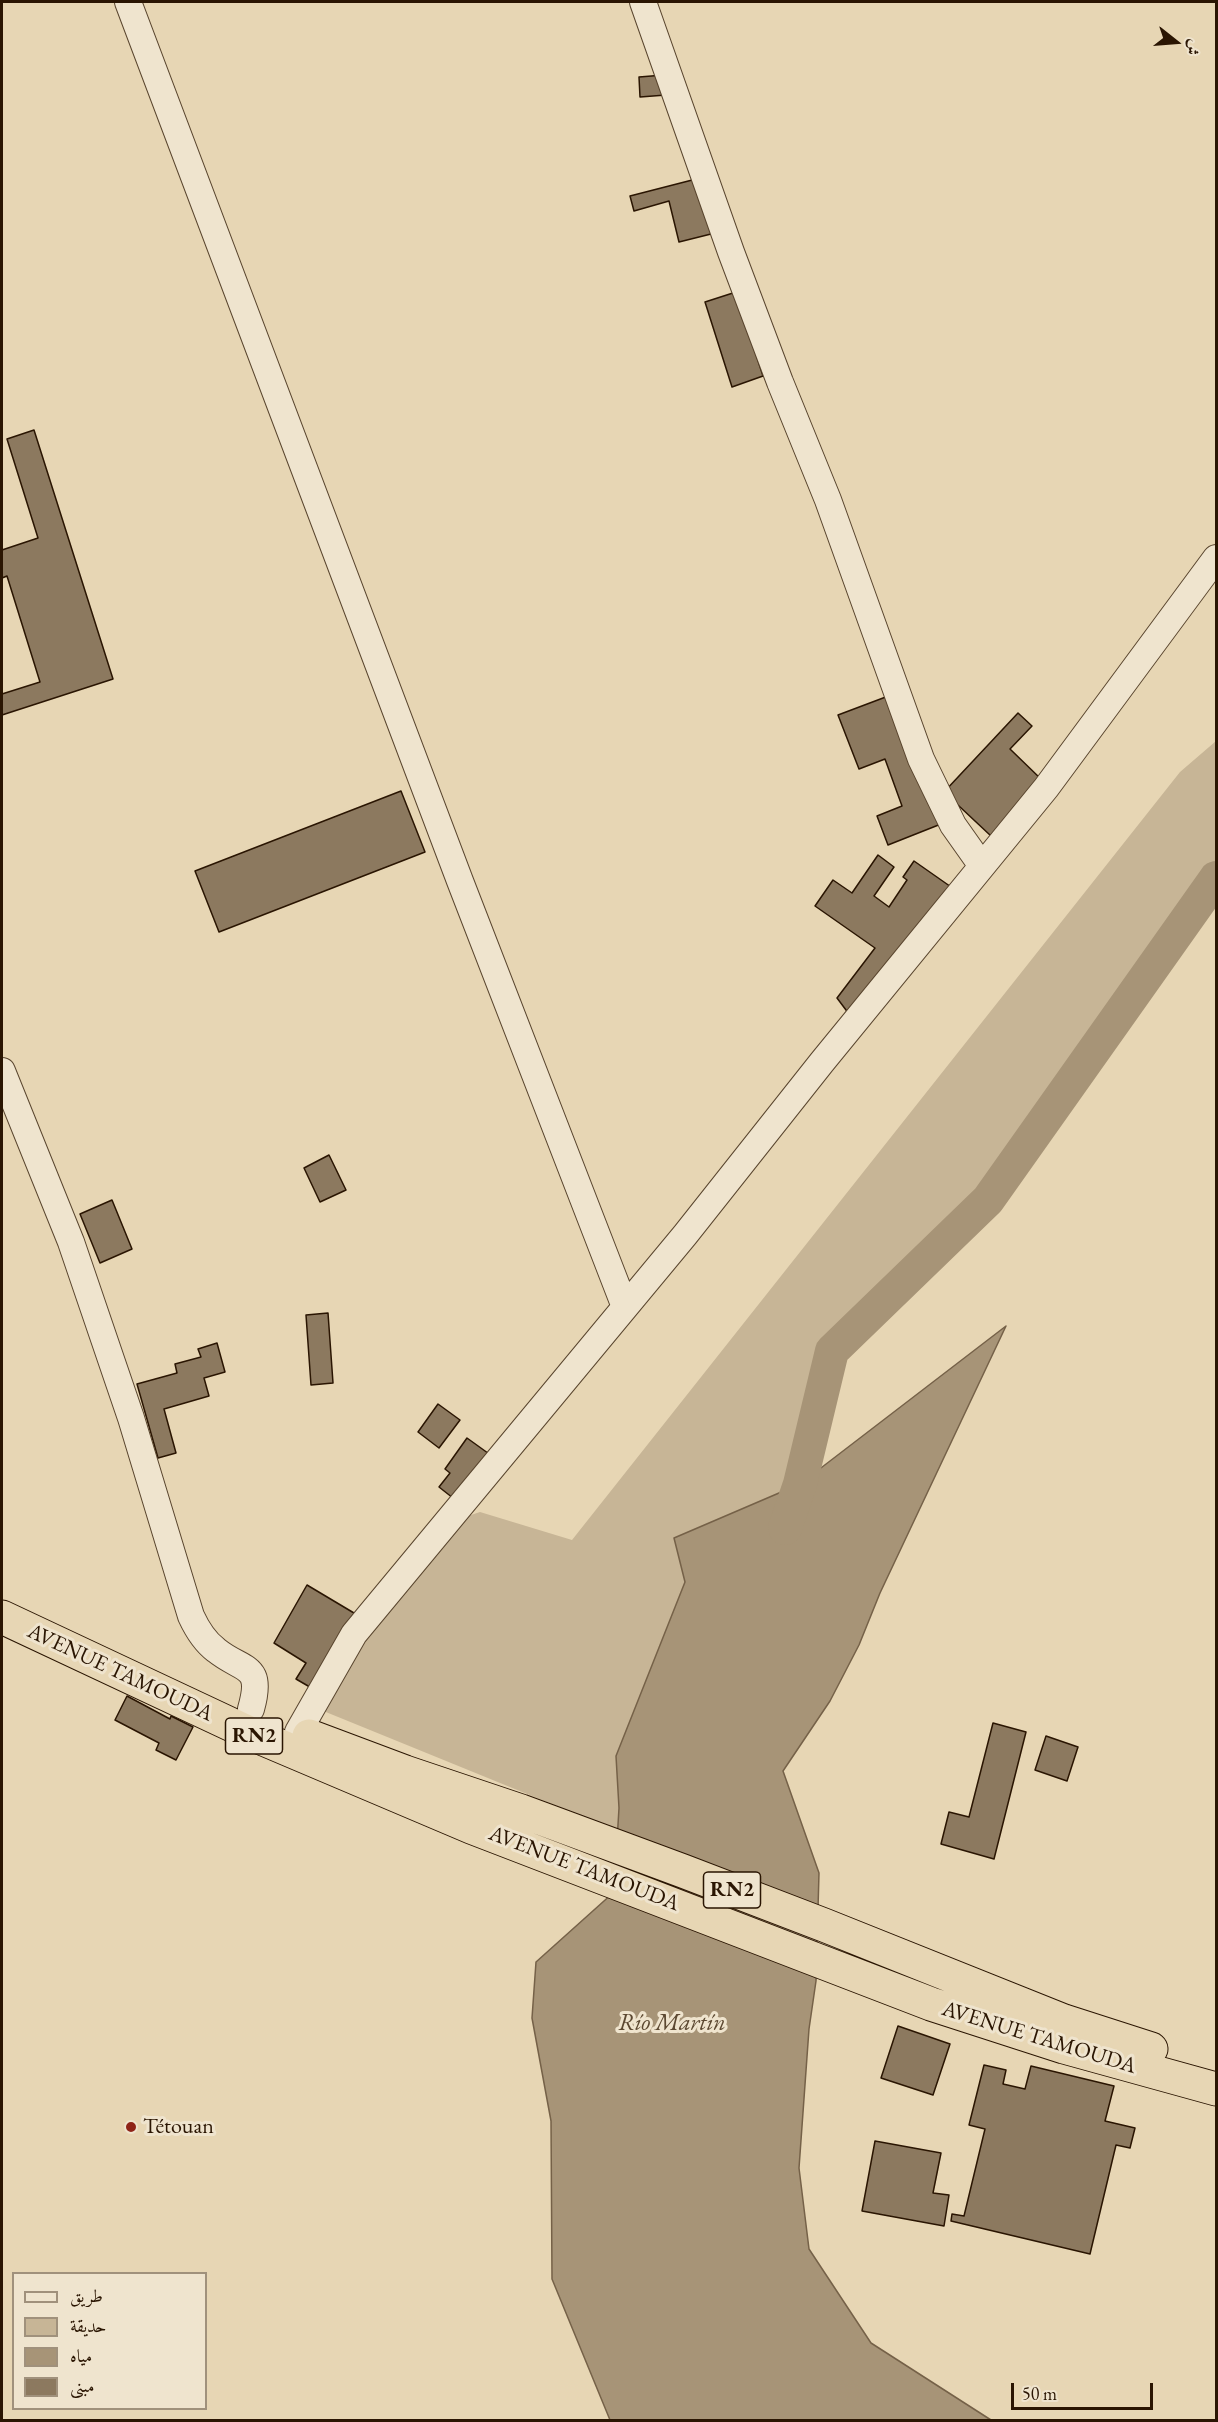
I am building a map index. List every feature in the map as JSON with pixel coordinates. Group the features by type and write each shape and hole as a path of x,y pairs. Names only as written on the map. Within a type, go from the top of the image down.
{"highway":[{"name":"AVENUE TAMOUDA","path":"2,1598 298,1732 405,1773 517,1826 930,2004 1075,2050 1216,2089"},
{"name":"AVENUE TAMOUDA","path":"2,1617 247,1732 400,1798 517,1826 813,1921 1064,2021 1216,2068"}],"lane":[{"path":"128,2 460,881 626,1307"},
{"path":"643,2 731,252 836,521 921,759 953,825 982,866"},
{"path":"298,1732 354,1634 626,1307 1084,739 1216,558"},
{"path":"2,1071 75,1253 131,1418 191,1616 208,1644 249,1670 256,1685 251,1709"}],"green space":[{"path":"1216,741 1216,878 988,1200 832,1351 800,1484 674,1538 685,1582 616,1756 618,1831 316,1708 441,1525 480,1512 572,1540 1180,772"}],"water":[{"name":"Río Martín","path":"1006,1326 880,1593 859,1645 830,1701 783,1771 819,1873 816,1981 809,2029 799,2168 809,2249 871,2343 991,2420 610,2420 552,2279 551,2121 532,2018 536,1962 614,1892 619,1808 616,1756 685,1582 674,1538 800,1484"}],"building":[{"path":"664,75 666,95 640,97 639,77"},
{"path":"700,178 715,233 679,242 669,201 634,211 630,196"},
{"path":"736,292 763,376 732,387 705,302"},
{"path":"34,430 113,679 2,715 2,694 40,682 7,576 2,578 2,550 38,538 7,439"},
{"path":"891,695 941,824 888,845 877,816 902,806 885,759 859,769 838,715"},
{"path":"1018,713 1032,726 1010,749 1042,780 991,836 944,792"},
{"path":"401,791 425,852 219,932 195,871"},
{"path":"878,855 894,867 874,896 889,907 907,880 903,877 914,861 954,889 849,1014 837,998 875,948 815,906 833,880 852,893"},
{"path":"329,1155 346,1190 320,1202 304,1168"},
{"path":"112,1200 132,1249 100,1263 80,1214"},
{"path":"328,1313 333,1383 311,1385 306,1315"},
{"path":"217,1343 225,1372 204,1378 209,1396 164,1409 176,1453 158,1458 137,1384 177,1373 175,1364 201,1357 198,1349"},
{"path":"438,1404 460,1420 439,1448 418,1432"},
{"path":"467,1438 492,1456 458,1502 439,1487 450,1473 445,1469"},
{"path":"307,1585 359,1616 315,1690 296,1679 306,1663 274,1643"},
{"path":"127,1696 170,1719 171,1716 193,1727 176,1760 156,1750 159,1743 115,1720"},
{"path":"993,1723 1026,1732 994,1859 941,1844 949,1812 969,1817"},
{"path":"1046,1736 1078,1747 1067,1781 1035,1770"},
{"path":"898,2026 950,2044 933,2095 881,2078"},
{"path":"984,2065 1006,2070 1003,2084 1025,2089 1031,2066 1114,2086 1105,2121 1135,2128 1130,2148 1116,2145 1090,2254 951,2221 952,2214 964,2216 985,2129 969,2125"},
{"path":"875,2141 941,2153 933,2193 949,2195 944,2226 862,2211"}],"waterway":[{"path":"785,1528 800,1484 832,1351 988,1200 1216,878"}],"place":[{"name":"Tétouan","path":"131,2127"}]}
